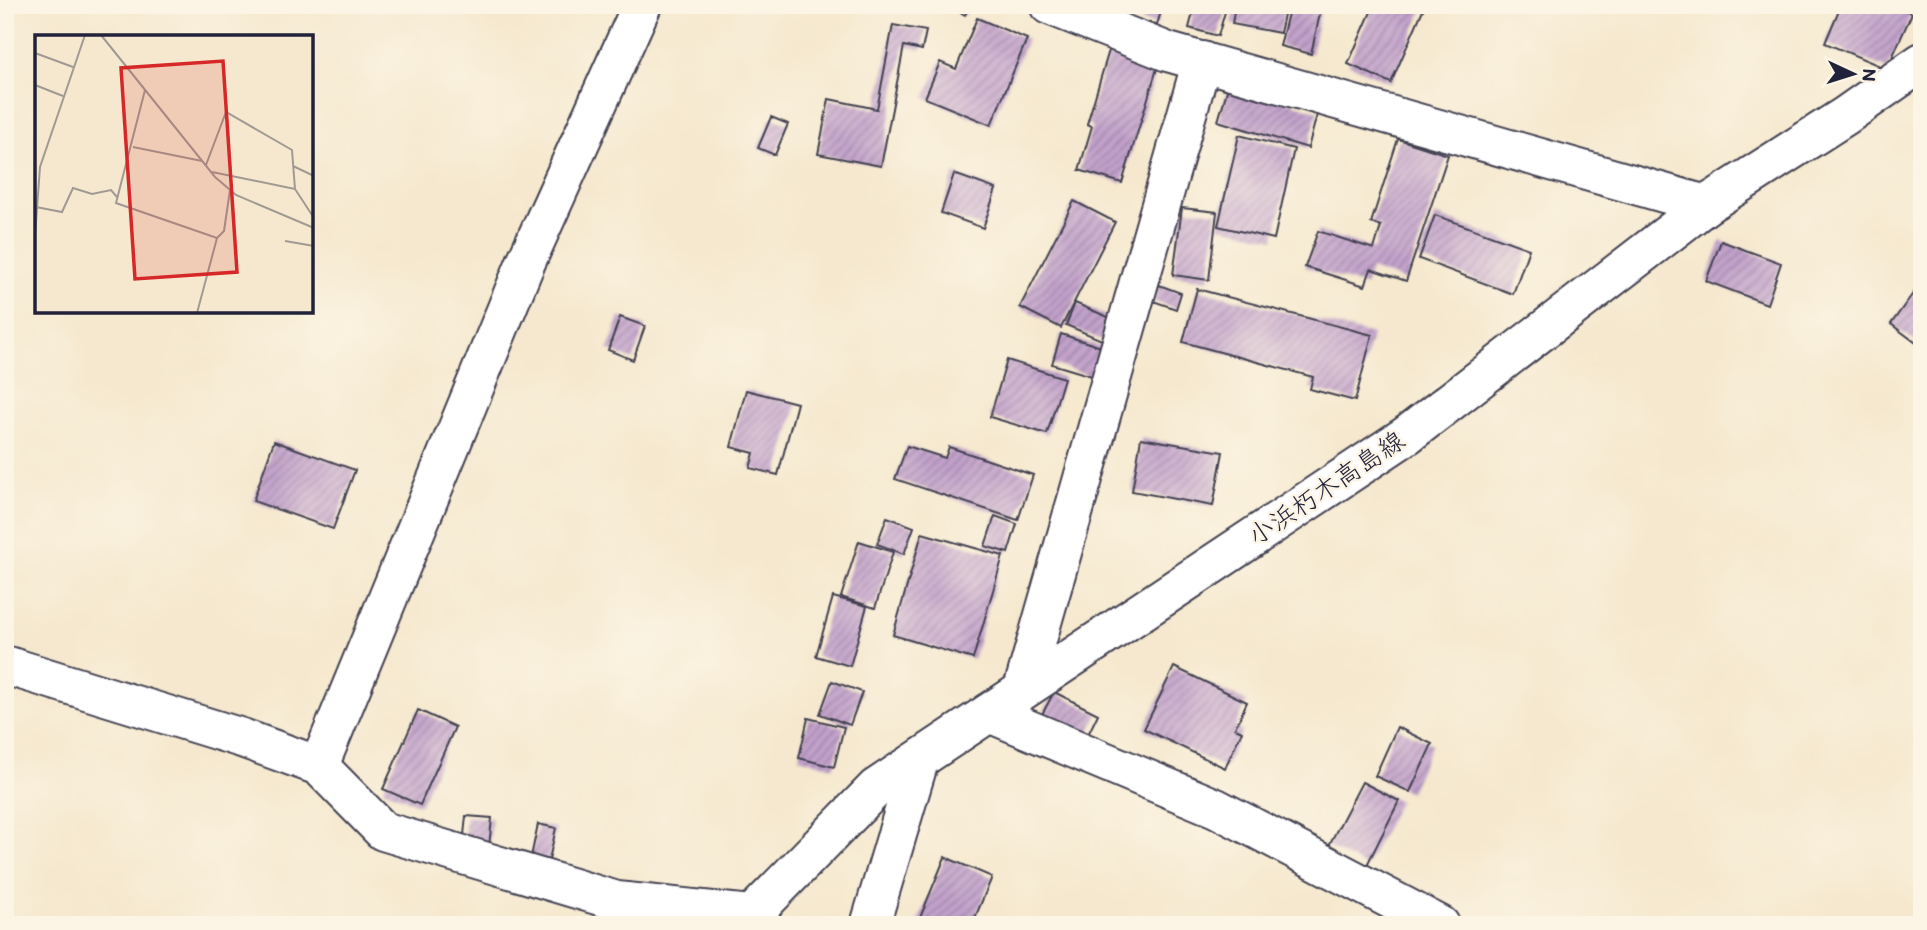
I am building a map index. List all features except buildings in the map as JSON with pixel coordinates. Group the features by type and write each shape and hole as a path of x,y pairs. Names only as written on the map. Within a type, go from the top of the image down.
{"street":[{"path":"319,766 526,262 642,5"},
{"path":"1049,5 1168,52 1706,205"},
{"path":"1023,689 1202,61"},
{"name":"小浜朽木高島線","path":"746,920 876,788 1407,435 1706,205 1845,116 1922,62"},
{"path":"5,665 242,738 319,766 383,831 617,901 746,920"},
{"path":"989,713 1216,808 1440,925"},
{"path":"870,925 919,761"}]}
